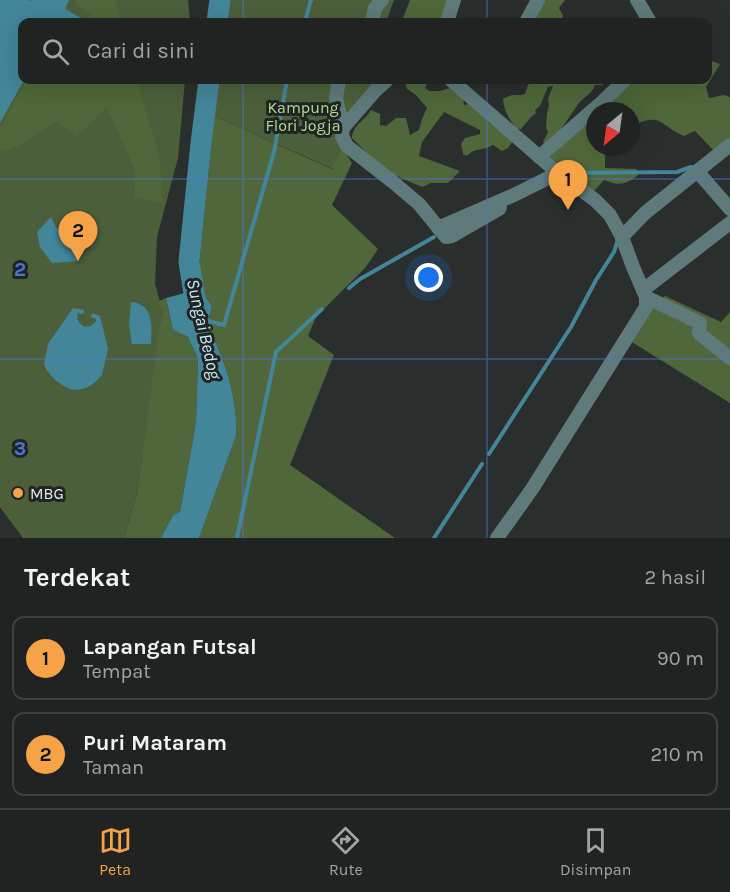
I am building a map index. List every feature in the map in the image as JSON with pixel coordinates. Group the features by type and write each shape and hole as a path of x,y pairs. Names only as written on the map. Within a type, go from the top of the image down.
{"street":[{"path":"448,18 454,0"},
{"path":"528,18 538,0"},
{"path":"638,0 648,18"},
{"path":"372,18 373,3"},
{"path":"338,84 336,98 344,128"},
{"path":"383,84 344,128 342,136 347,146 419,204 438,228 558,173"},
{"path":"456,84 610,215 622,237 645,294 646,307 532,489 497,538"},
{"path":"539,157 621,84"},
{"path":"622,237 645,213 730,145"},
{"path":"697,171 730,209"},
{"path":"645,294 730,223"},
{"path":"645,294 700,323 701,335 730,358"}],"green space":[{"path":"0,0 188,0 190,18 18,18 18,84 185,84 178,158 157,237 155,284 162,309 158,346 137,493 124,538 23,538 0,507"},
{"path":"76,0 115,0 120,18 88,18 91,14 75,4"},
{"path":"227,0 394,0 387,18 225,18"},
{"path":"410,0 448,0 444,18 403,18"},
{"path":"542,0 565,0 559,8 562,18 532,18"},
{"path":"712,61 720,64 712,77"},
{"path":"25,84 138,84 160,159 162,202 135,198 135,170 107,108 76,137 56,121 23,143 0,152 0,128"},
{"name":"Kampung Flori Jogja","path":"218,84 379,84 339,128 342,147 333,169 214,116"},
{"path":"406,84 427,84 425,88 429,91 450,88 463,95 464,105 474,103 485,113 488,122 513,141 508,148 502,151 493,145 466,156 463,154 461,144 465,138 480,134 480,130 444,112 422,142 419,156 460,171 448,183 431,183 422,187 394,175 352,138 357,126 371,110 380,114 380,125 386,126 396,118 406,118 410,135 419,130 427,108 416,95 407,89"},
{"path":"603,84 595,85 579,103 557,135 544,144 548,132 546,127 548,99 553,86 548,87 540,106 535,110 536,113 521,129 517,129 506,111 503,99 512,95 525,94 528,85"},
{"path":"626,84 708,84 706,87 709,98 724,95 730,97 730,138 714,151 695,131 684,136 659,121 641,122 640,102 607,102"},
{"path":"214,116 332,169 342,147 352,163 332,205 378,249 365,268 316,317 308,336 334,355 290,465 395,538 199,538 236,436 236,415 227,372 220,353 206,328 212,306 200,289 200,257"},
{"path":"586,122 586,156 605,156 605,168 636,169 638,175 622,184 604,180 594,191 550,157"},
{"path":"665,296 721,322 730,312 730,403 627,339 642,314"},
{"path":"166,298 173,330 188,337 198,359 196,422 180,512 173,515 161,538 124,538 137,493 162,310 159,301"}],"water":[{"path":"0,0 69,0 65,9 81,18 18,18 18,84 22,84 0,123"},
{"path":"51,217 73,248 79,261 52,263 40,247 37,232"},
{"path":"200,289 212,306 206,328 219,350 230,383 236,415 236,436 199,538 161,538 173,515 180,512 196,422 198,359 188,337 173,330 166,298"},
{"path":"131,302 139,303 148,312 151,324 151,344 132,344 129,324"},
{"path":"73,308 84,310 83,314 78,313 77,318 85,327 91,326 96,321 91,317 92,313 100,316 108,349 102,375 86,388 78,390 63,386 53,378 44,364 48,344"}],"waterway":[{"name":"Sungai Bedog","path":"218,18 220,0"},
{"path":"306,18 311,0"},
{"name":"Sungai Bedog","path":"198,318 189,262 208,84"},
{"path":"204,320 224,325 274,152 286,84"},
{"path":"566,173 677,172 691,167"},
{"path":"349,288 360,279 434,237"},
{"path":"489,454 571,327 614,252 618,239"},
{"path":"237,538 276,352 322,309"},
{"path":"434,538 482,464"}],"place":[{"name":"Lapangan Futsal","path":"568,210"},
{"name":"Puri Mataram","path":"78,261"},
{"name":"MBG","path":"18,493"}]}
